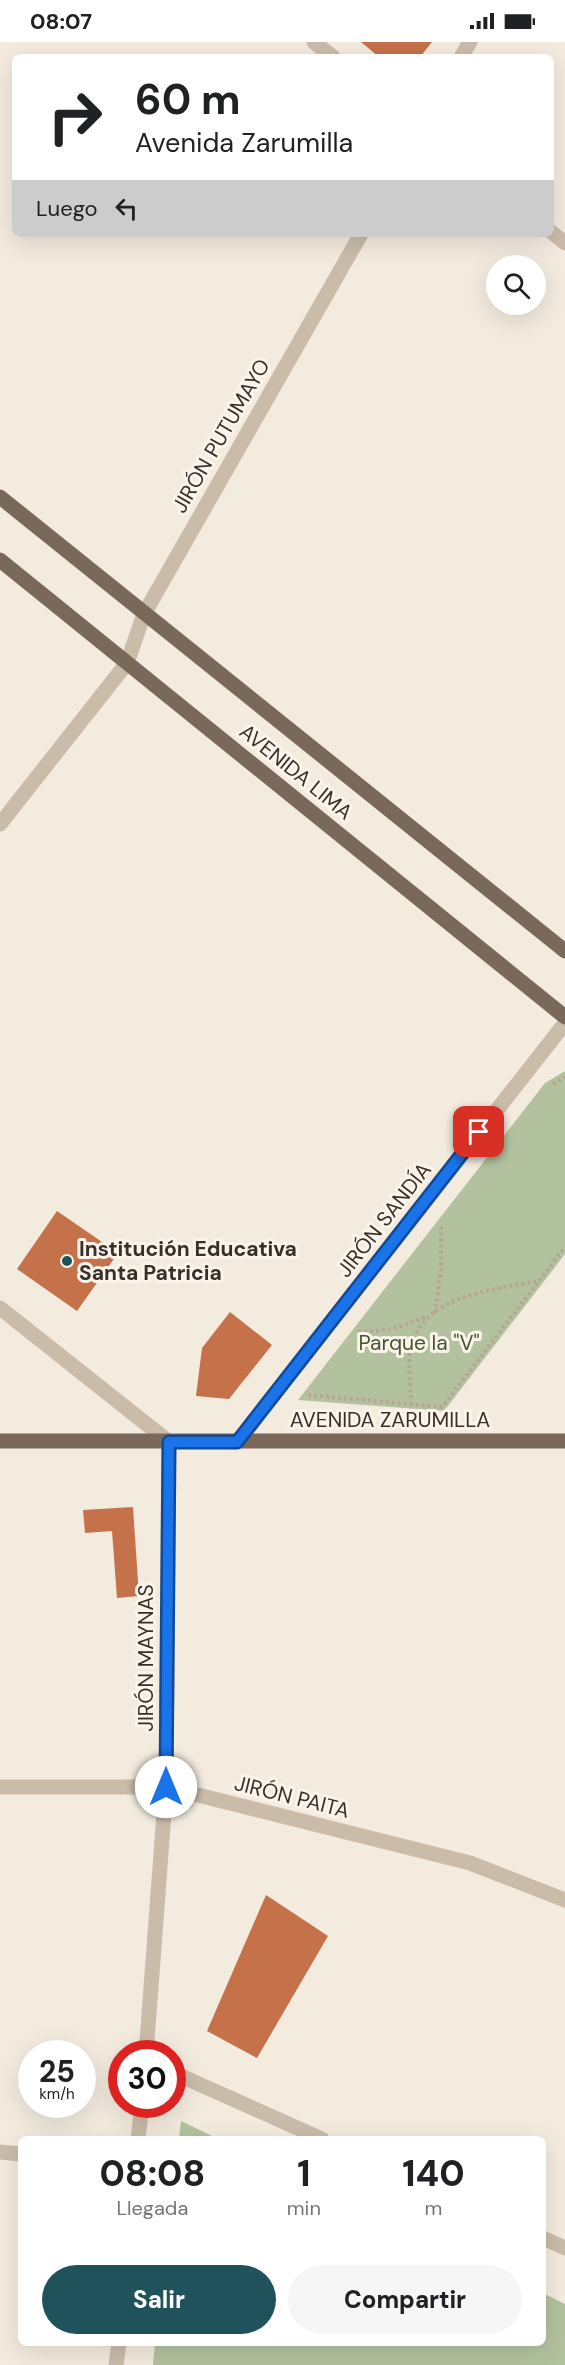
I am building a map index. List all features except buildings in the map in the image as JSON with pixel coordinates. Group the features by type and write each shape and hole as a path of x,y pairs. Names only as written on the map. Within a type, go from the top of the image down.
{"main road":[{"name":"AVENIDA LIMA","path":"0,497 565,951"},
{"name":"AVENIDA LIMA","path":"0,560 565,1017"},
{"name":"AVENIDA ZARUMILLA","path":"0,1441 565,1441"}],"street":[{"path":"314,42 329,54"},
{"name":"JIRÓN PUTUMAYO","path":"0,824 127,663 144,614 359,237"},
{"name":"JIRÓN SANDÍA","path":"237,1442 565,1023"},
{"path":"0,1308 169,1442"},
{"name":"JIRÓN MAYNAS","path":"147,2040 166,1787 169,1442"},
{"name":"JIRÓN PAITA","path":"0,1787 166,1787 470,1863 565,1900"},
{"path":"186,2078 315,2136"},
{"path":"138,2136 140,2118"},
{"path":"0,2152 18,2154"},
{"path":"546,2239 565,2248"},
{"path":"116,2365 118,2346"}],"path":[{"path":"547,1087 565,1077"},
{"path":"434,1233 441,1224 441,1269 435,1313"},
{"path":"314,1387 307,1396 442,1407 565,1247"},
{"path":"411,1404 410,1353 416,1335 426,1319 460,1298 539,1281"},
{"path":"365,1322 358,1331 371,1332 403,1326 435,1313"}],"green space":[{"name":"Parque la \"V\"","path":"565,1071 565,1254 444,1411 298,1400 545,1083"},
{"path":"181,2121 212,2136 179,2136"},
{"path":"546,2294 565,2304 565,2365 153,2365 155,2346 546,2346"}],"place":[{"name":"Institución Educativa Santa Patricia","path":"67,1261"}],"route":[{"path":"166,1787 169,1442 237,1442 479,1132"}]}
